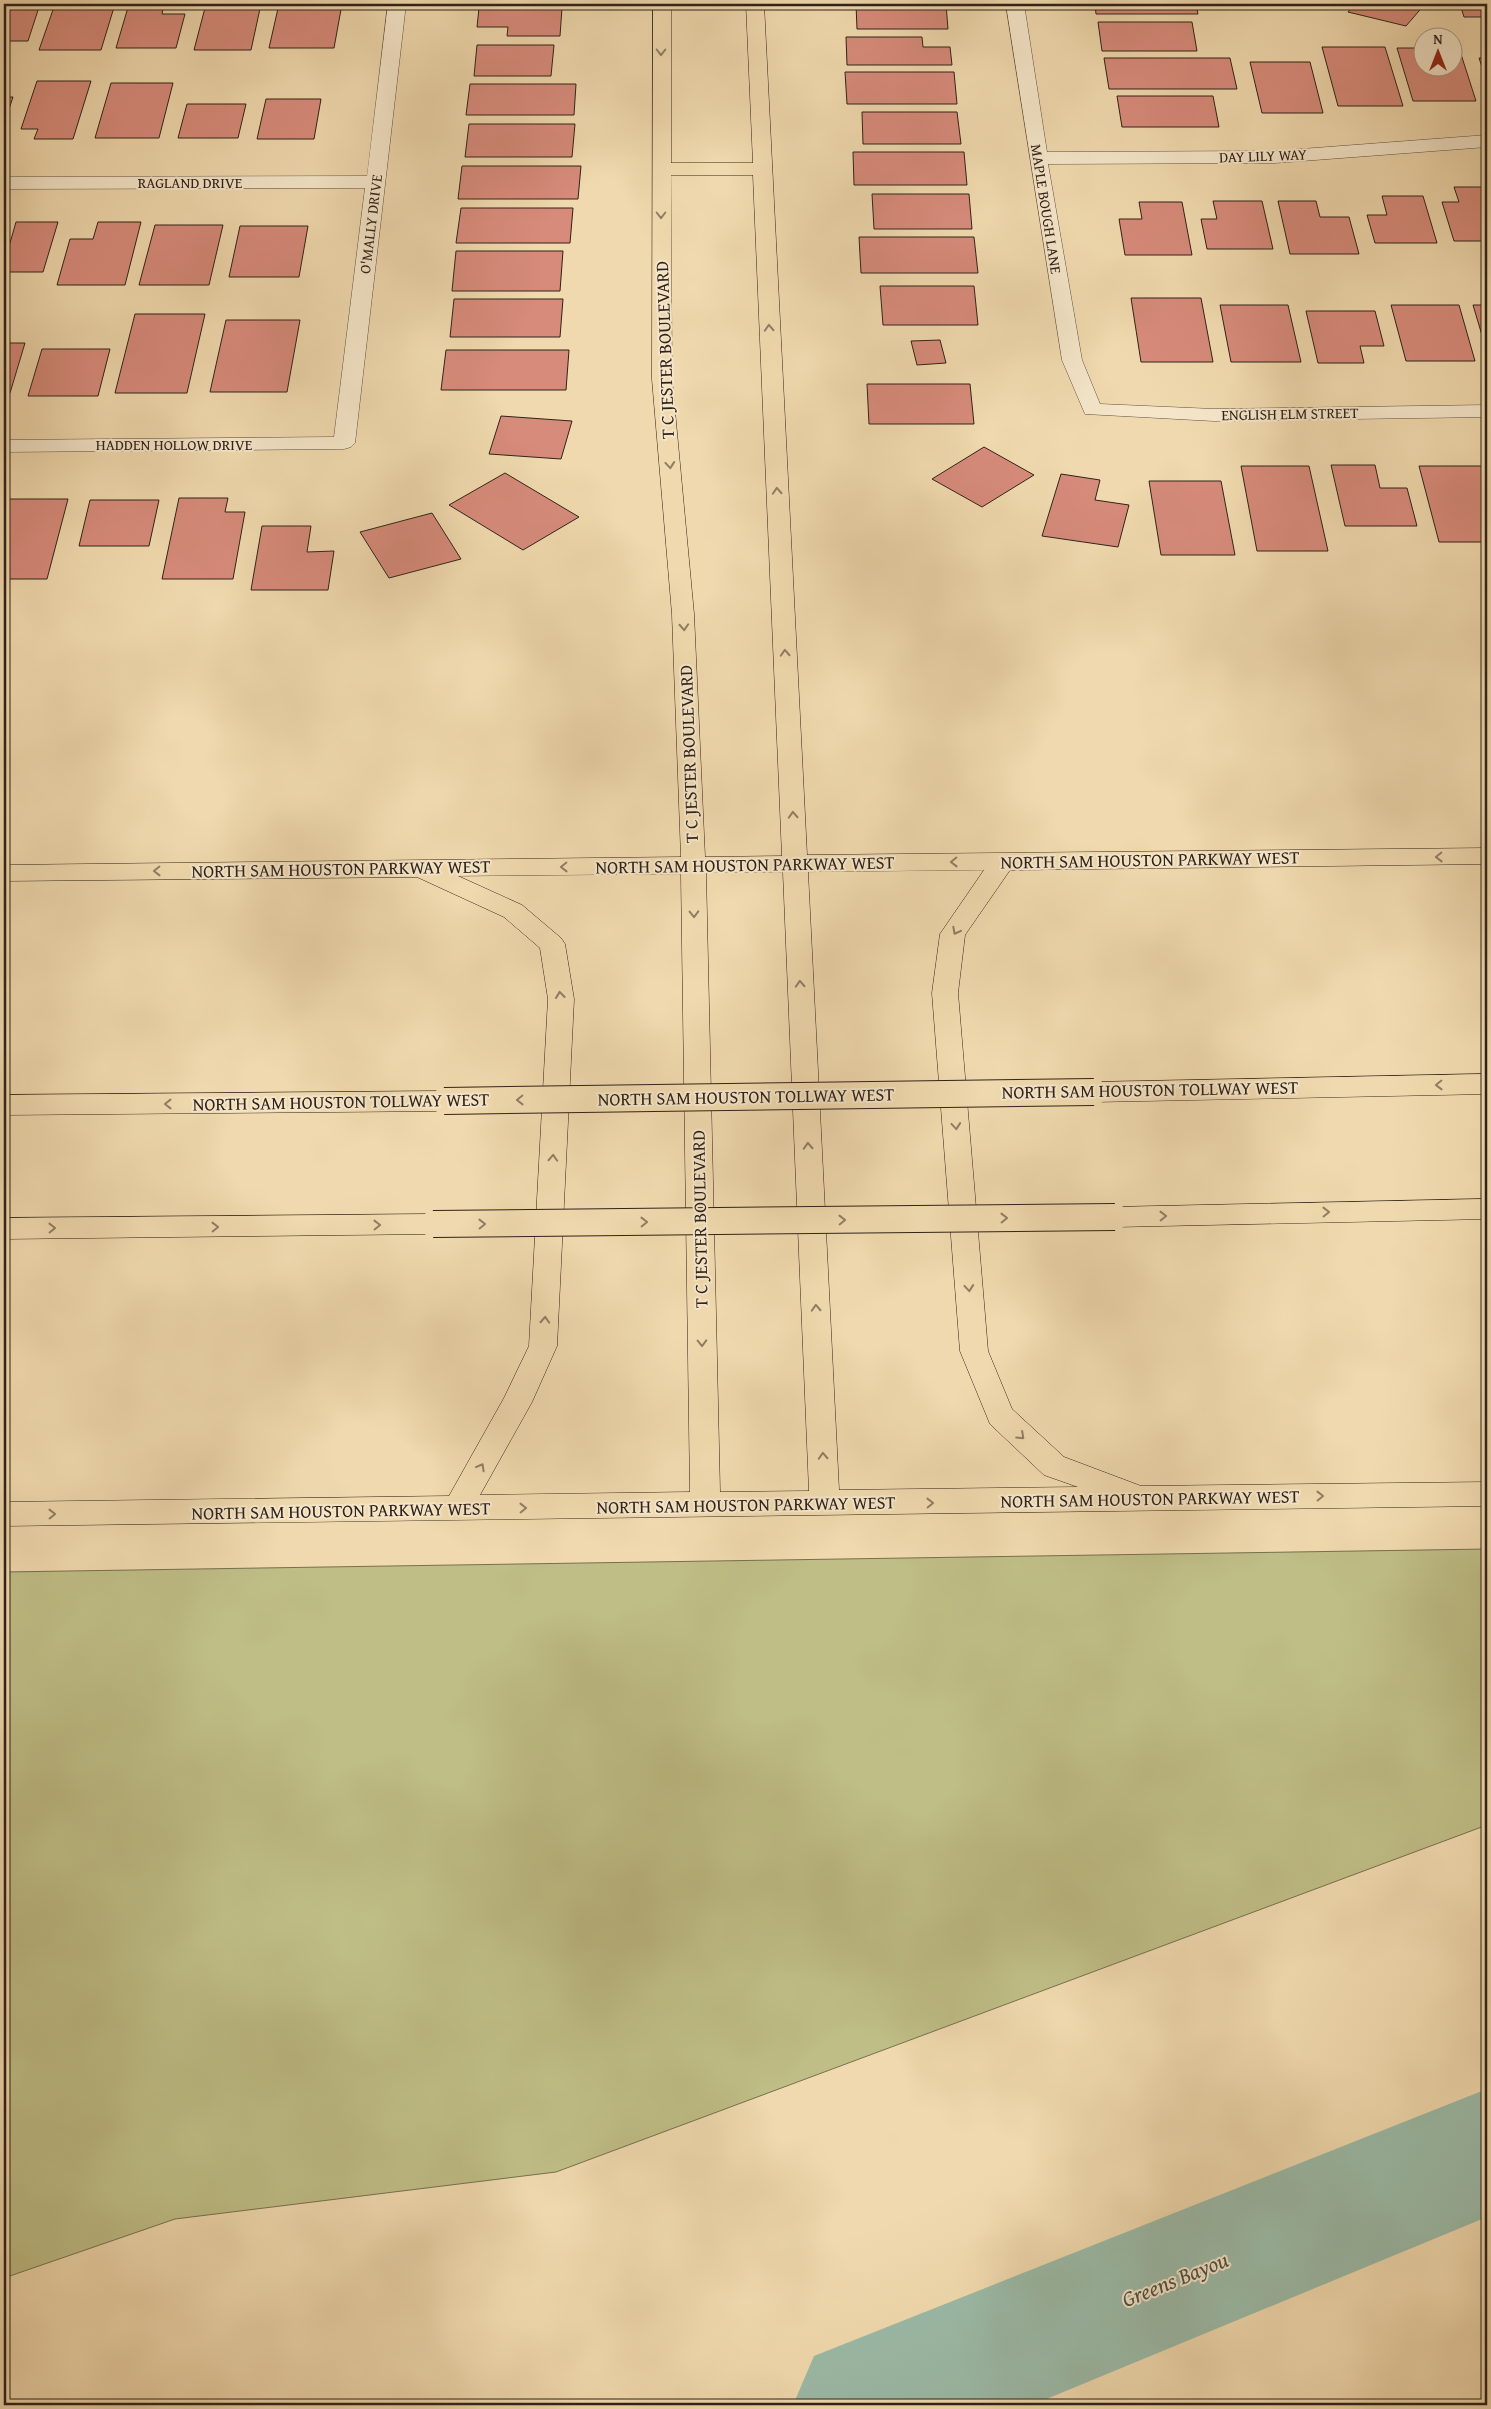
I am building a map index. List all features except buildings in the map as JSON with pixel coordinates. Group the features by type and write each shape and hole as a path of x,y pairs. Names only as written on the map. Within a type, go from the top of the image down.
{"main road":[{"name":"T C JESTER BOULEVARD","path":"662,4 660,170 662,379 683,614 694,865 705,1506"},
{"path":"755,4 761,169 825,1504"},
{"path":"660,170 761,169"},
{"name":"NORTH SAM HOUSTON PARKWAY WEST","path":"4,873 1487,856"},
{"path":"1003,862 953,934 945,993 974,1351 1000,1416 1054,1466 1144,1499"},
{"path":"421,868 513,911 552,944 561,999 543,1346 517,1402 457,1509"},
{"name":"NORTH SAM HOUSTON TOLLWAY WEST","path":"4,1105 1094,1092 1487,1084"},
{"path":"4,1229 1114,1217 1487,1209"},
{"name":"NORTH SAM HOUSTON PARKWAY WEST","path":"4,1514 1487,1494"}],"street":[{"name":"O'MALLY DRIVE","path":"344,443 397,4"},
{"name":"MAPLE BOUGH LANE","path":"1015,4 1038,158 1072,360 1092,410"},
{"name":"DAY LILY WAY","path":"1038,158 1275,158 1487,140"},
{"name":"RAGLAND DRIVE","path":"4,183 376,182"},
{"name":"ENGLISH ELM STREET","path":"1092,410 1214,415 1487,410"},
{"name":"HADDEN HOLLOW DRIVE","path":"4,446 344,443"}],"shaded area":[{"path":"1487,1549 1487,1825 556,2172 175,2219 4,2278 4,1572"}],"waterway":[{"name":"Greens Bayou","path":"863,2405 1487,2153"}]}
